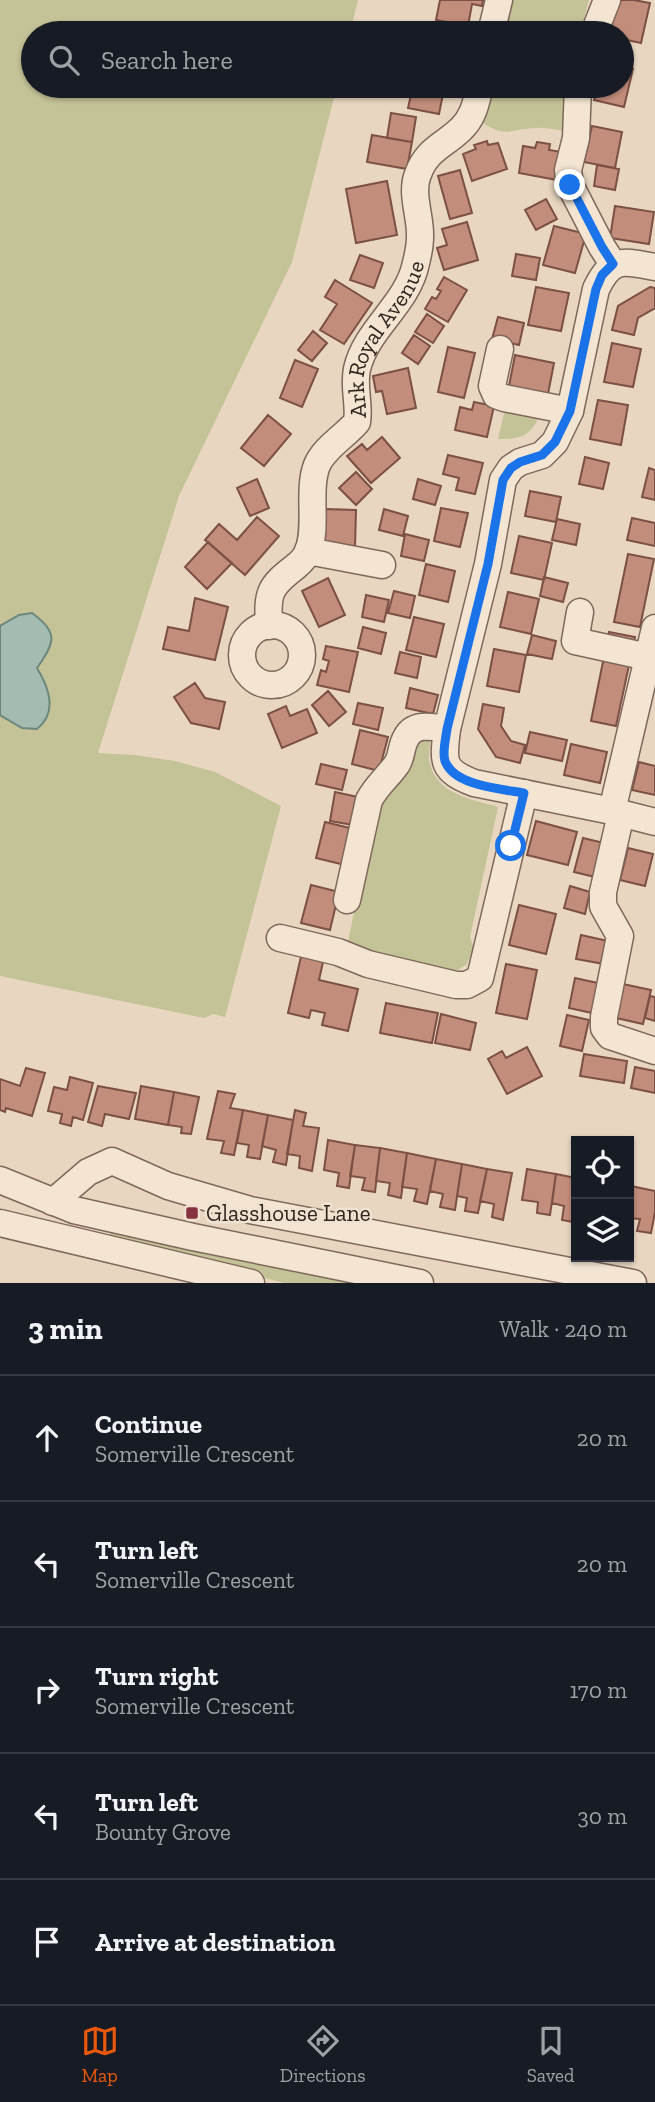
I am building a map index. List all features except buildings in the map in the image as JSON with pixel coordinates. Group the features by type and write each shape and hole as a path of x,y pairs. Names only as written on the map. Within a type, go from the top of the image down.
{"street":[{"path":"494,21 499,0"},
{"path":"599,21 607,0"},
{"name":"Ark Royal Avenue","path":"309,551 313,478 317,463 357,422 357,369 368,345 412,278 420,237 417,175 430,152 461,130 470,118 477,98"},
{"path":"578,98 576,138 568,170 570,185 613,264"},
{"path":"655,267 626,261 613,264 602,275 596,289 570,411 555,442 542,455 511,468 503,480 488,564 447,729 444,760 456,776 474,783 655,822"},
{"path":"500,349 492,386 496,395 570,411"},
{"path":"269,626 267,603 270,590 277,580 301,562 309,551 383,565"},
{"path":"580,612 575,641 648,657"},
{"path":"655,628 648,657 648,687 617,812 603,906 620,936 604,1028 610,1036 655,1051"},
{"path":"347,900 369,800 373,793 400,760 406,737 412,730 428,726 447,729"},
{"path":"280,938 338,952 368,964 456,985 467,985 480,978 524,793"},
{"path":"10,1226 88,1172 113,1161 168,1186 250,1210 633,1283"},
{"path":"0,1180 74,1210 420,1283"},
{"path":"10,1226 251,1283"}],"shaded area":[{"path":"0,0 358,0 353,21 21,21 21,98 334,98 292,262 179,496 98,753 175,761 215,772 281,806 225,1017 213,1014 204,1018 0,976"},
{"path":"505,0 589,0 583,21 501,21"},
{"path":"485,98 565,98 564,131 539,128 508,132 496,130 480,121"},
{"path":"506,405 540,413 534,426 525,435 498,439"},
{"path":"32,613 47,627 51,639 37,668 48,692 49,708 44,722 37,729 22,728 0,715 0,626 19,615"},
{"path":"431,736 429,758 438,780 455,793 498,807 470,937 474,949 466,965 453,973 347,946 372,828 387,787 412,743"},
{"path":"111,1229 350,1283 285,1283 86,1236 110,1234"}],"place":[{"name":"Glasshouse Lane","path":"192,1213"}],"route":[{"path":"511,846 524,793 474,783 456,776 444,760 444,751 447,729 488,564 503,480 511,468 542,455 555,442 570,411 596,289 602,275 613,264 570,185"}]}
